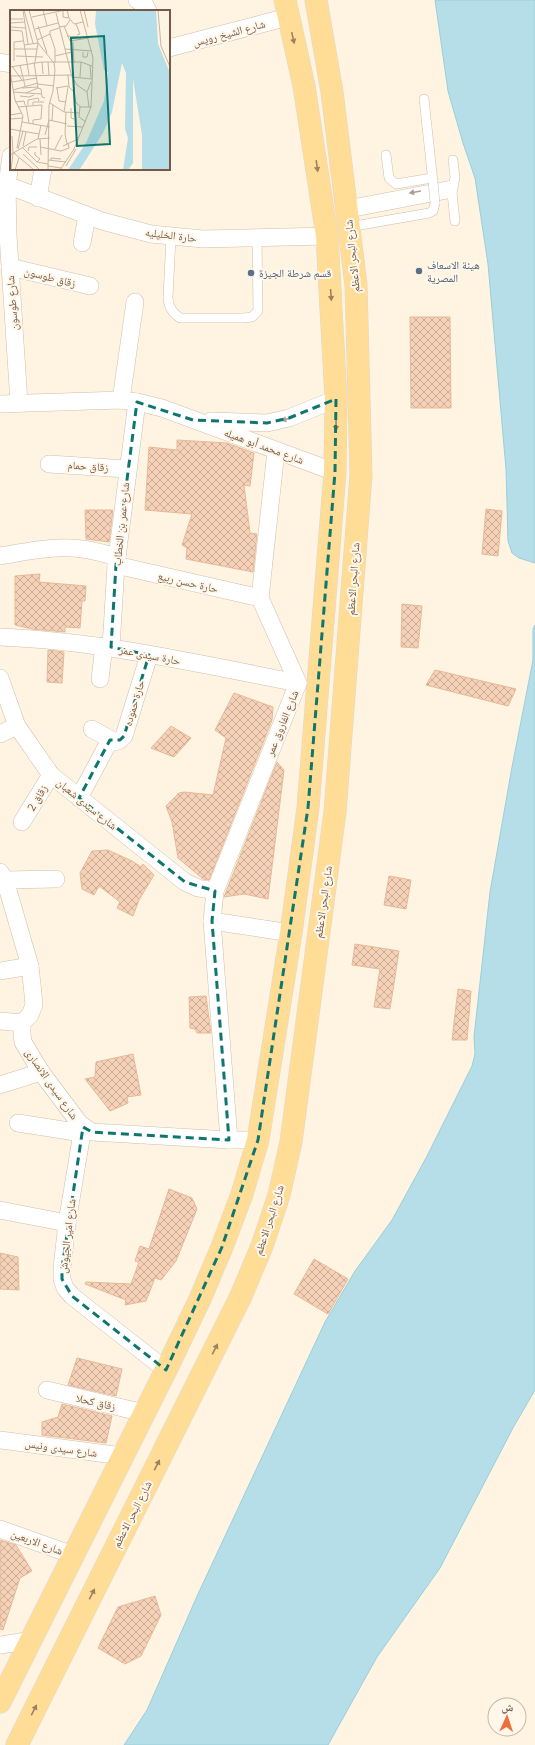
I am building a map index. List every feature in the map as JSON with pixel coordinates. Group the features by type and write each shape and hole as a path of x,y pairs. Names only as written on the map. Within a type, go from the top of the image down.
{"main road":[{"name":"شارع البحر الاعظم","path":"17,1745 241,1296 262,1246 279,1194 292,1142 336,812 361,474 356,285 332,92 316,0"},
{"name":"شارع البحر الاعظم","path":"0,1702 166,1370 222,1247 242,1194 258,1140 291,933 308,808 335,472 336,399 327,236 304,86 287,8"}],"street":[{"path":"137,0 145,5 148,10"},
{"name":"شارع الشيخ رويس","path":"170,48 287,8"},
{"path":"0,62 10,64"},
{"name":"شارع طوسون","path":"10,160 3,184 4,235 10,267 19,403"},
{"path":"38,198 43,170"},
{"name":"حارة الخليليه","path":"3,184 87,216 151,234 203,239 327,236"},
{"path":"82,244 87,216"},
{"name":"زقاق طوسون","path":"10,267 90,286"},
{"path":"129,401 135,302"},
{"name":"شارع محمد أبو هميله","path":"193,420 267,423 289,418 336,399"},
{"name":"شارع محمد أبو هميله","path":"0,404 129,401 162,408 335,472"},
{"name":"شارع عمر بن الخطاب","path":"100,679 108,647 127,469 129,401"},
{"path":"260,598 276,451"},
{"name":"زقاق حمام","path":"49,464 127,469"},
{"name":"حارة حسن ربيع","path":"0,556 49,548 72,548 95,551 116,561 260,598"},
{"name":"شارع الفاروق عمر","path":"212,921 215,891 298,682 260,598"},
{"name":"حارة سيدى عمر","path":"0,637 45,638 108,647 298,682"},
{"name":"حارة حموده","path":"110,740 115,742 124,736 149,655"},
{"name":"شارع سيدى شعبان","path":"0,678 17,726 51,775 185,882 198,888 215,891"},
{"path":"0,734 17,726"},
{"path":"79,798 110,740 92,729"},
{"name":"زقاق 2","path":"22,822 51,775"},
{"path":"0,1021 22,1023 30,1015 34,1004 30,966 3,876 56,879"},
{"path":"229,1140 212,921 291,933"},
{"path":"0,971 30,966"},
{"name":"شارع سيدى الانصارى","path":"22,1023 23,1042 40,1072 83,1130 92,1132 229,1140 258,1140"},
{"path":"0,1086 40,1072"},
{"path":"18,1122 83,1130"},
{"name":"شارع امير الجيوش","path":"83,1130 67,1223 62,1268 62,1279 65,1288 72,1296 166,1370"},
{"path":"0,1210 67,1223"},
{"name":"زقاق كحلا","path":"47,1390 144,1413"},
{"name":"شارع سيدى ونيس","path":"0,1440 122,1456"},
{"name":"شارع الاربعين","path":"0,1529 73,1556"},
{"path":"0,1644 32,1640"}],"lane":[{"path":"348,215 429,213 433,211 435,203 424,100"},
{"path":"386,155 389,178 392,182 396,184 433,180"},
{"path":"453,160 455,177 453,189 455,220"},
{"path":"348,215 453,189"},
{"path":"172,237 168,298 169,306 173,313 180,318 244,318 252,317 258,311 257,238"}],"highlighted area":[{"path":"336,399 335,472 308,808 258,1140 222,1247 166,1370 72,1296 62,1279 62,1268 83,1127 92,1132 229,1140 212,921 215,891 185,882 79,798 110,740 120,740 124,736 149,655 111,647 116,565 137,402 193,420 267,423 289,418"}],"water":[{"path":"435,0 535,0 535,563 519,558 512,553 508,541 506,469 488,264 475,178 448,91"},
{"path":"535,625 535,1390 514,1426 440,1568 377,1657 328,1745 124,1745 147,1710 198,1594 325,1322 355,1271 392,1220 426,1158 472,1066 475,1054 474,1037 490,892 533,660 533,629"}],"building":[{"path":"410,317 450,317 451,408 411,408"},
{"path":"177,440 227,443 254,453 250,486 244,485 250,533 257,534 253,572 186,559 187,548 182,545 192,514 145,510 149,447 177,450"},
{"path":"486,509 502,511 498,556 482,554"},
{"path":"85,510 113,510 109,542 86,539"},
{"path":"40,574 39,582 86,586 85,601 82,601 80,628 65,627 65,632 32,629 15,625 15,576"},
{"path":"402,604 422,606 418,648 401,647"},
{"path":"48,650 64,652 62,683 47,682"},
{"path":"435,670 516,689 508,706 426,685"},
{"path":"234,693 273,707 272,720 209,880 203,879 178,858 172,822 166,806 179,793 184,792 213,795 226,738 215,730"},
{"path":"171,726 191,738 174,757 151,748"},
{"path":"277,762 284,770 268,899 244,894 224,897"},
{"path":"108,850 132,861 141,867 143,864 154,875 139,900 133,916 117,908 120,902 99,886 94,895 82,889 80,873 92,851"},
{"path":"389,876 411,880 406,909 384,905"},
{"path":"355,944 399,951 390,1009 374,1007 380,969 352,965"},
{"path":"458,989 471,991 467,1040 452,1040"},
{"path":"206,996 211,1033 197,1033 195,1029 190,1028 189,997"},
{"path":"133,1054 141,1095 127,1097 128,1103 110,1111 85,1079 95,1077 96,1062"},
{"path":"169,1189 192,1198 197,1209 176,1261 161,1280 155,1278 146,1301 125,1305 126,1300 85,1284 86,1282 131,1284 139,1262 135,1261 140,1246 149,1249"},
{"path":"0,1253 18,1257 19,1290 0,1289"},
{"path":"314,1259 348,1279 328,1314 294,1294"},
{"path":"77,1358 122,1369 116,1396 68,1385"},
{"path":"62,1404 112,1416 106,1443 42,1435 42,1422 58,1417"},
{"path":"0,1540 16,1545 32,1571 20,1578 3,1630 0,1629"},
{"path":"155,1596 161,1615 141,1656 125,1664 98,1648 118,1607"}],"place":[{"name":"هيئة الاسعاف المصرية","path":"419,271"},
{"name":"قسم شرطة الجيزة","path":"251,273"}]}
